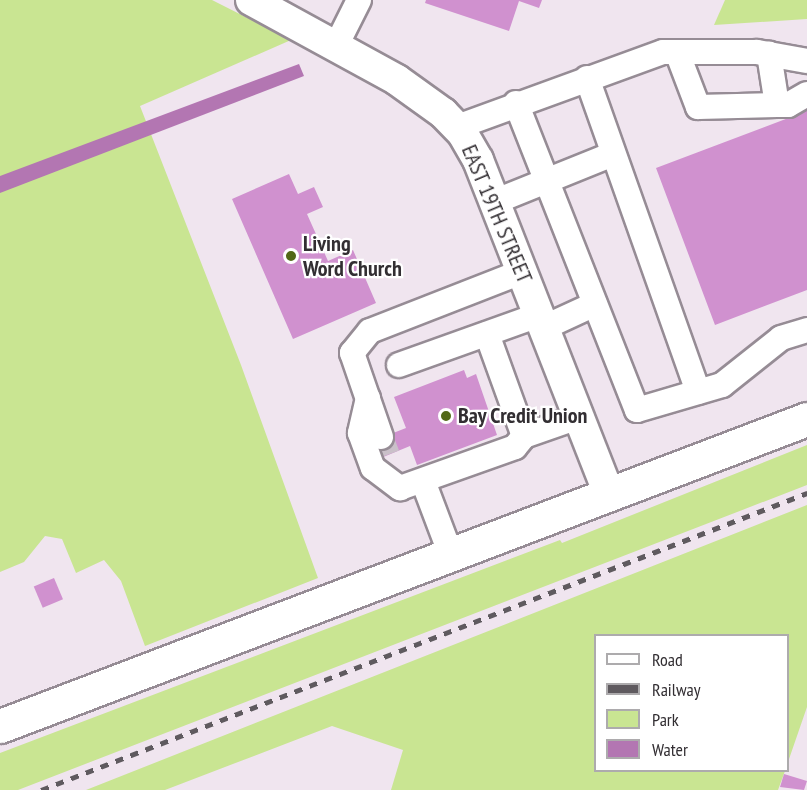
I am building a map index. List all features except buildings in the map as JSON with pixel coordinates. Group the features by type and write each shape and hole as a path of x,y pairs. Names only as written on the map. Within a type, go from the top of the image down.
{"highway":[{"path":"0,726 610,496 807,419"},
{"path":"692,464 730,449"}],"main road":[{"name":"EAST 19TH STREET","path":"251,0 337,44 413,91 457,127 476,155 610,496"}],"street":[{"path":"337,44 359,0"},
{"path":"457,127 516,103 663,52 769,54 807,61"},
{"path":"677,52 698,107 788,105 807,94"},
{"path":"769,54 777,105"},
{"path":"587,78 698,392"},
{"path":"516,103 637,410 722,385 781,338 807,330"},
{"path":"494,202 613,154"},
{"path":"400,488 352,353 370,332 521,272"},
{"path":"399,365 487,334 541,322 595,304"},
{"path":"487,334 525,436"},
{"path":"368,398 360,433 372,468 400,488"},
{"path":"400,488 515,447 525,436 578,417"},
{"path":"423,481 451,555"}],"green space":[{"path":"0,0 212,0 291,40 140,106 241,365 318,578 145,646 121,581 104,560 76,573 62,539 45,536 24,562 0,572"},
{"path":"725,0 807,0 807,19 714,25"},
{"path":"807,445 807,485 18,790 0,790 0,753 560,540 562,543"},
{"path":"807,505 807,707 789,759 789,634 594,634 594,772 785,772 778,790 391,790 403,750 332,726 165,790 86,790"}],"water":[{"path":"299,64 304,76 0,193 0,176"}],"tunnel":[{"path":"381,437 388,455"}],"railway":[{"path":"41,790 807,493"}],"place":[{"name":"Living Word Church","path":"291,256"},
{"name":"Bay Credit Union","path":"446,416"}]}
